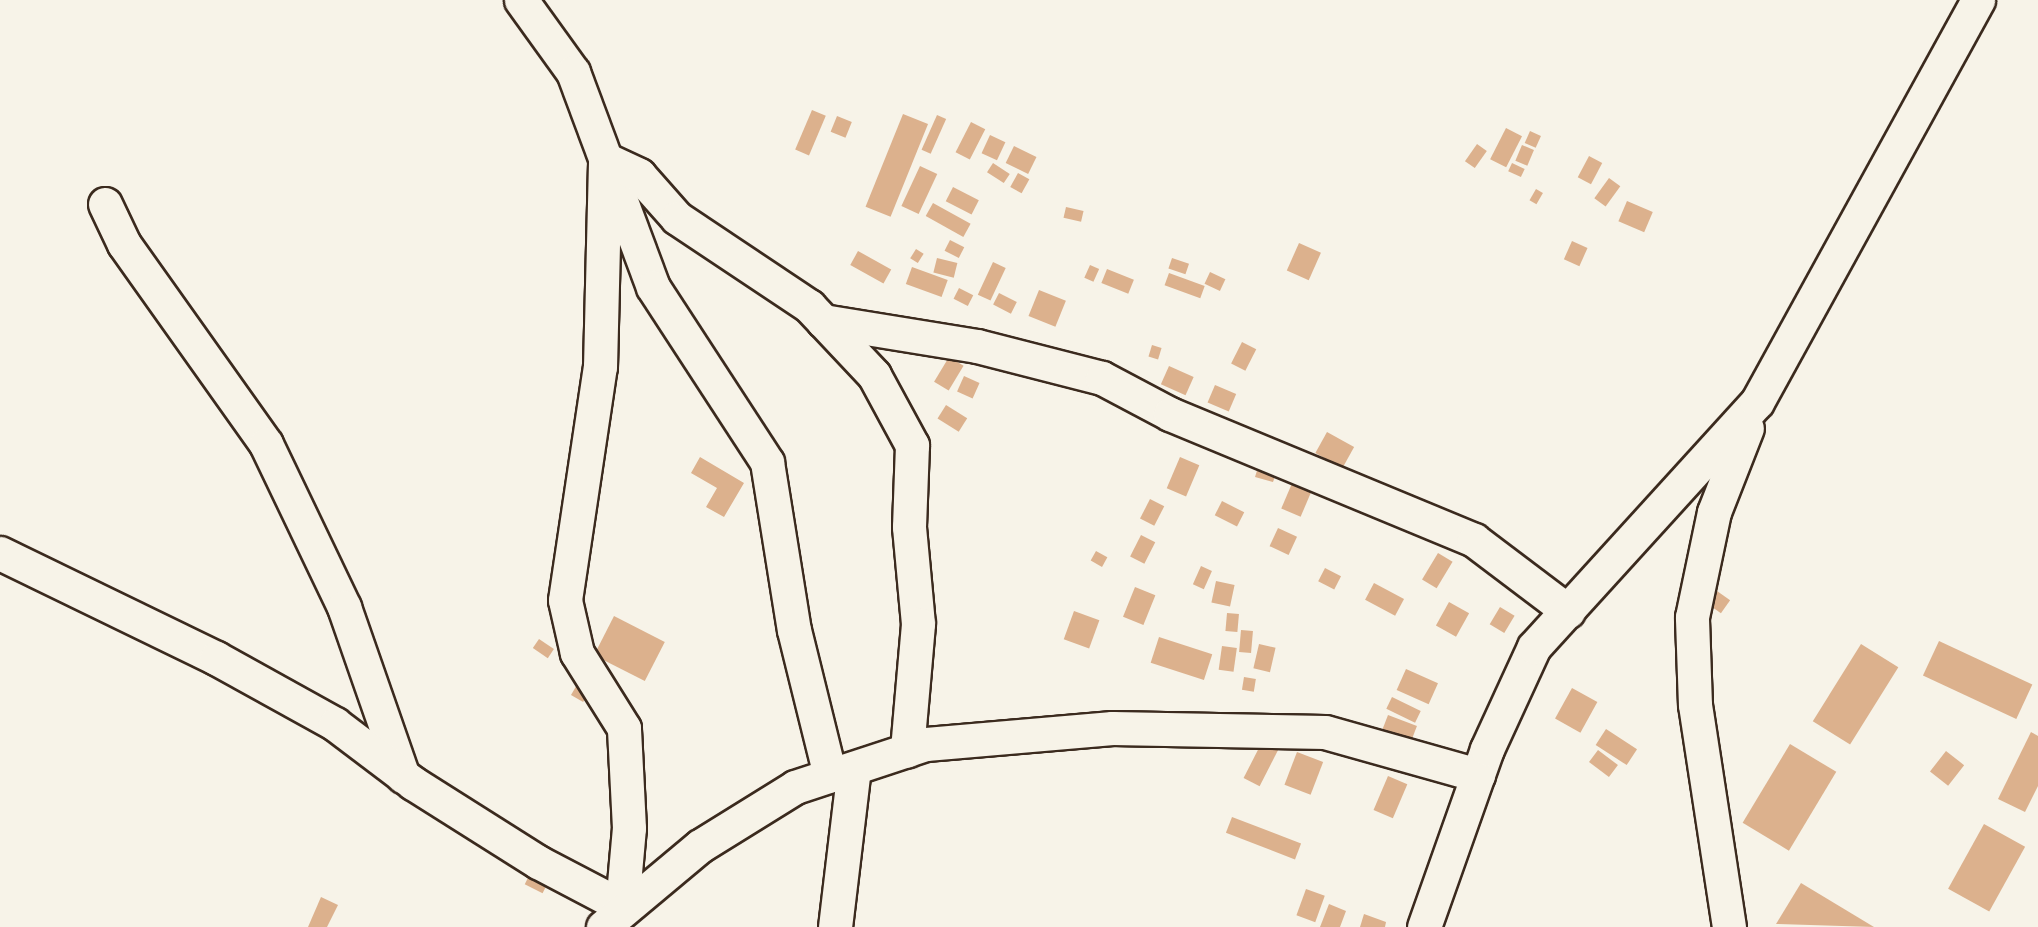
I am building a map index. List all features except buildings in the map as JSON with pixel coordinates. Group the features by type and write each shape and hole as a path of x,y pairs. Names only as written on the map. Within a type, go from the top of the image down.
{"street":[{"path":"521,0 573,72 653,287 766,462 794,630 842,772 835,927"},
{"path":"1729,927 1695,705 1692,617 1714,512 1757,402 1978,0"},
{"path":"605,159 639,175 676,218 809,306 874,375 912,445 909,527 918,624 906,751"},
{"path":"605,159 600,367 565,600 577,653 624,728 629,828 612,917"},
{"path":"105,204 124,244 266,444 344,607 403,776"},
{"path":"823,321 977,345 1102,378 1170,414 1474,540 1568,611"},
{"path":"1424,927 1478,775 1534,647 1757,402"},
{"path":"0,553 216,658 335,724 403,776 538,862 612,917"},
{"path":"612,917 699,846 795,787 926,744 1112,728 1325,732 1478,775"}]}
